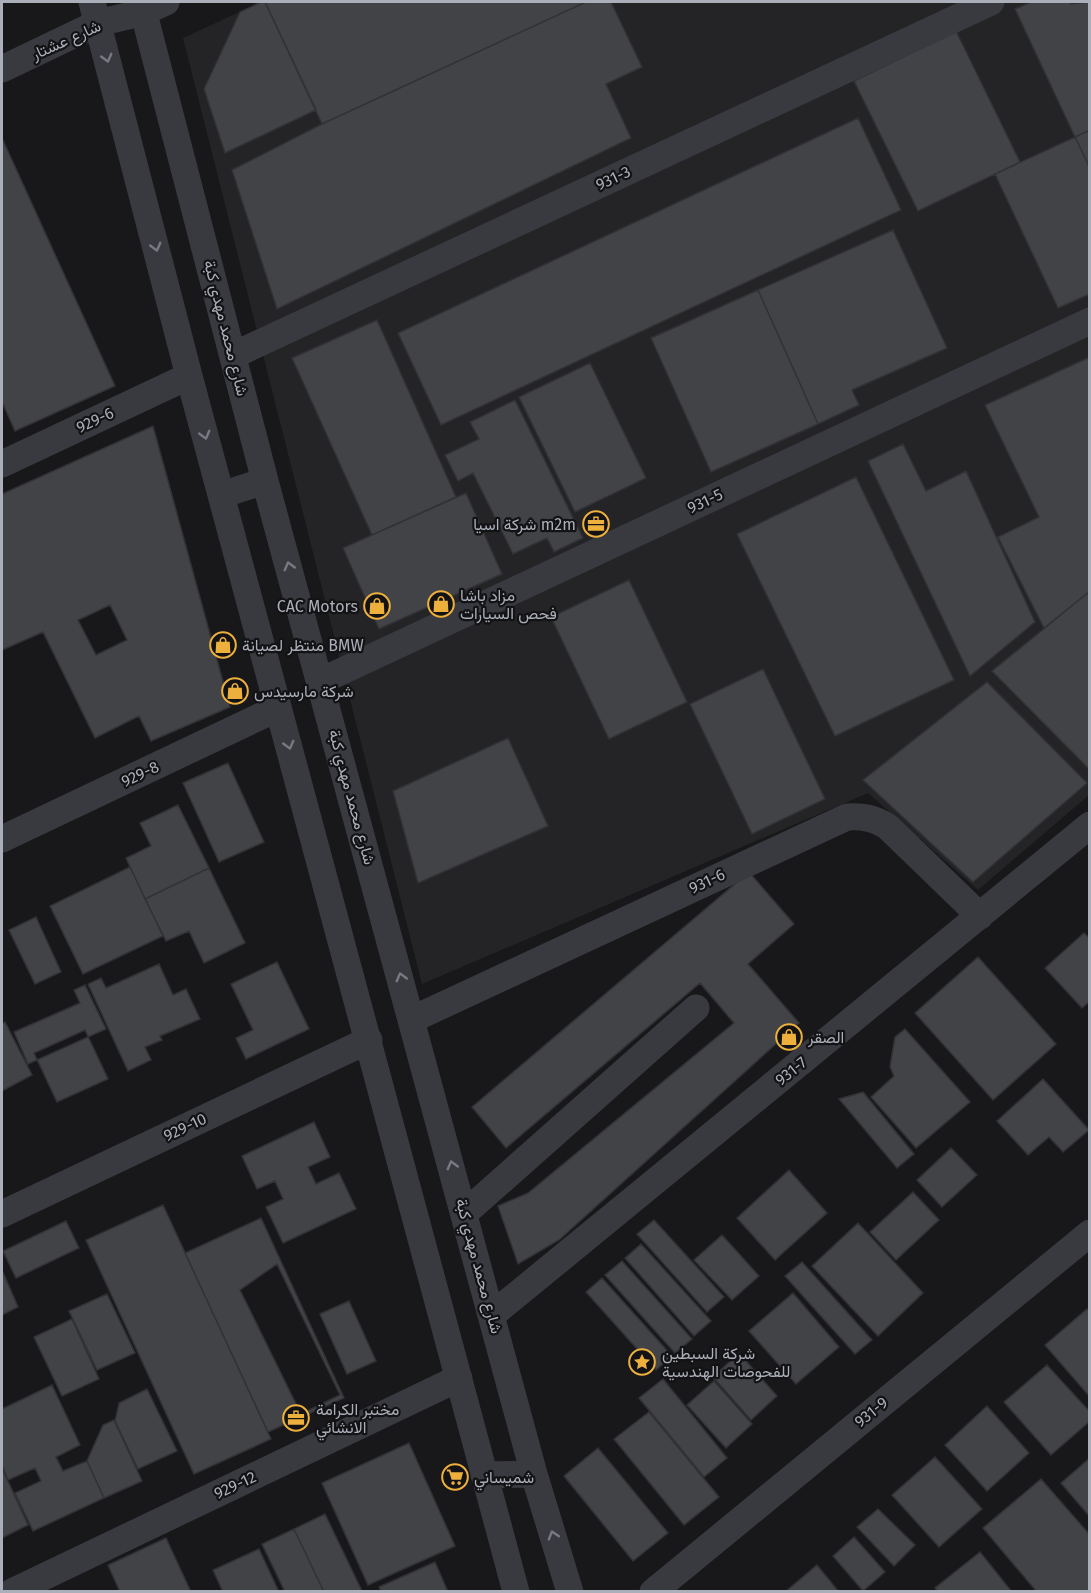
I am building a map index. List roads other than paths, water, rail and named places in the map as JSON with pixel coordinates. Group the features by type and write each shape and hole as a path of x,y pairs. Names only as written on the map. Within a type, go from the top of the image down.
{"street":[{"name":"931-3","path":"234,355 992,2"},
{"name":"شارع محمد مهدي كبة","path":"150,5 265,481 413,1020 534,1474 570,1592"},
{"name":"شارع عشتار","path":"2,69 95,12 150,5"},
{"path":"95,12 189,376 516,1592"},
{"name":"931-5","path":"321,681 1089,321"},
{"name":"929-6","path":"2,464 189,376"},
{"path":"221,495 265,481"},
{"name":"929-8","path":"2,839 278,708"},
{"name":"931-6","path":"413,1020 847,817 862,816 876,819 888,827 981,916"},
{"name":"931-7","path":"492,1315 981,916 1089,825"},
{"path":"465,1212 696,1008"},
{"name":"929-10","path":"2,1214 369,1040"},
{"name":"931-9","path":"653,1592 1089,1233"},
{"name":"929-12","path":"12,1592 459,1378"},
{"path":"484,1475 534,1474"}],"place":[{"name":"شركة اسيا m2m","path":"596,524"},
{"name":"مزاد باشا فحص السيارات","path":"441,604"},
{"name":"CAC Motors","path":"377,606"},
{"name":"منتظر لصيانة BMW","path":"223,645"},
{"name":"شركة مارسيدس","path":"235,691"},
{"name":"الصقر","path":"789,1037"},
{"name":"شركة السبطين للفحوصات الهندسية","path":"642,1362"},
{"name":"مختبر الكرامة الانشائي","path":"296,1418"},
{"name":"شميساني","path":"455,1477"}]}
